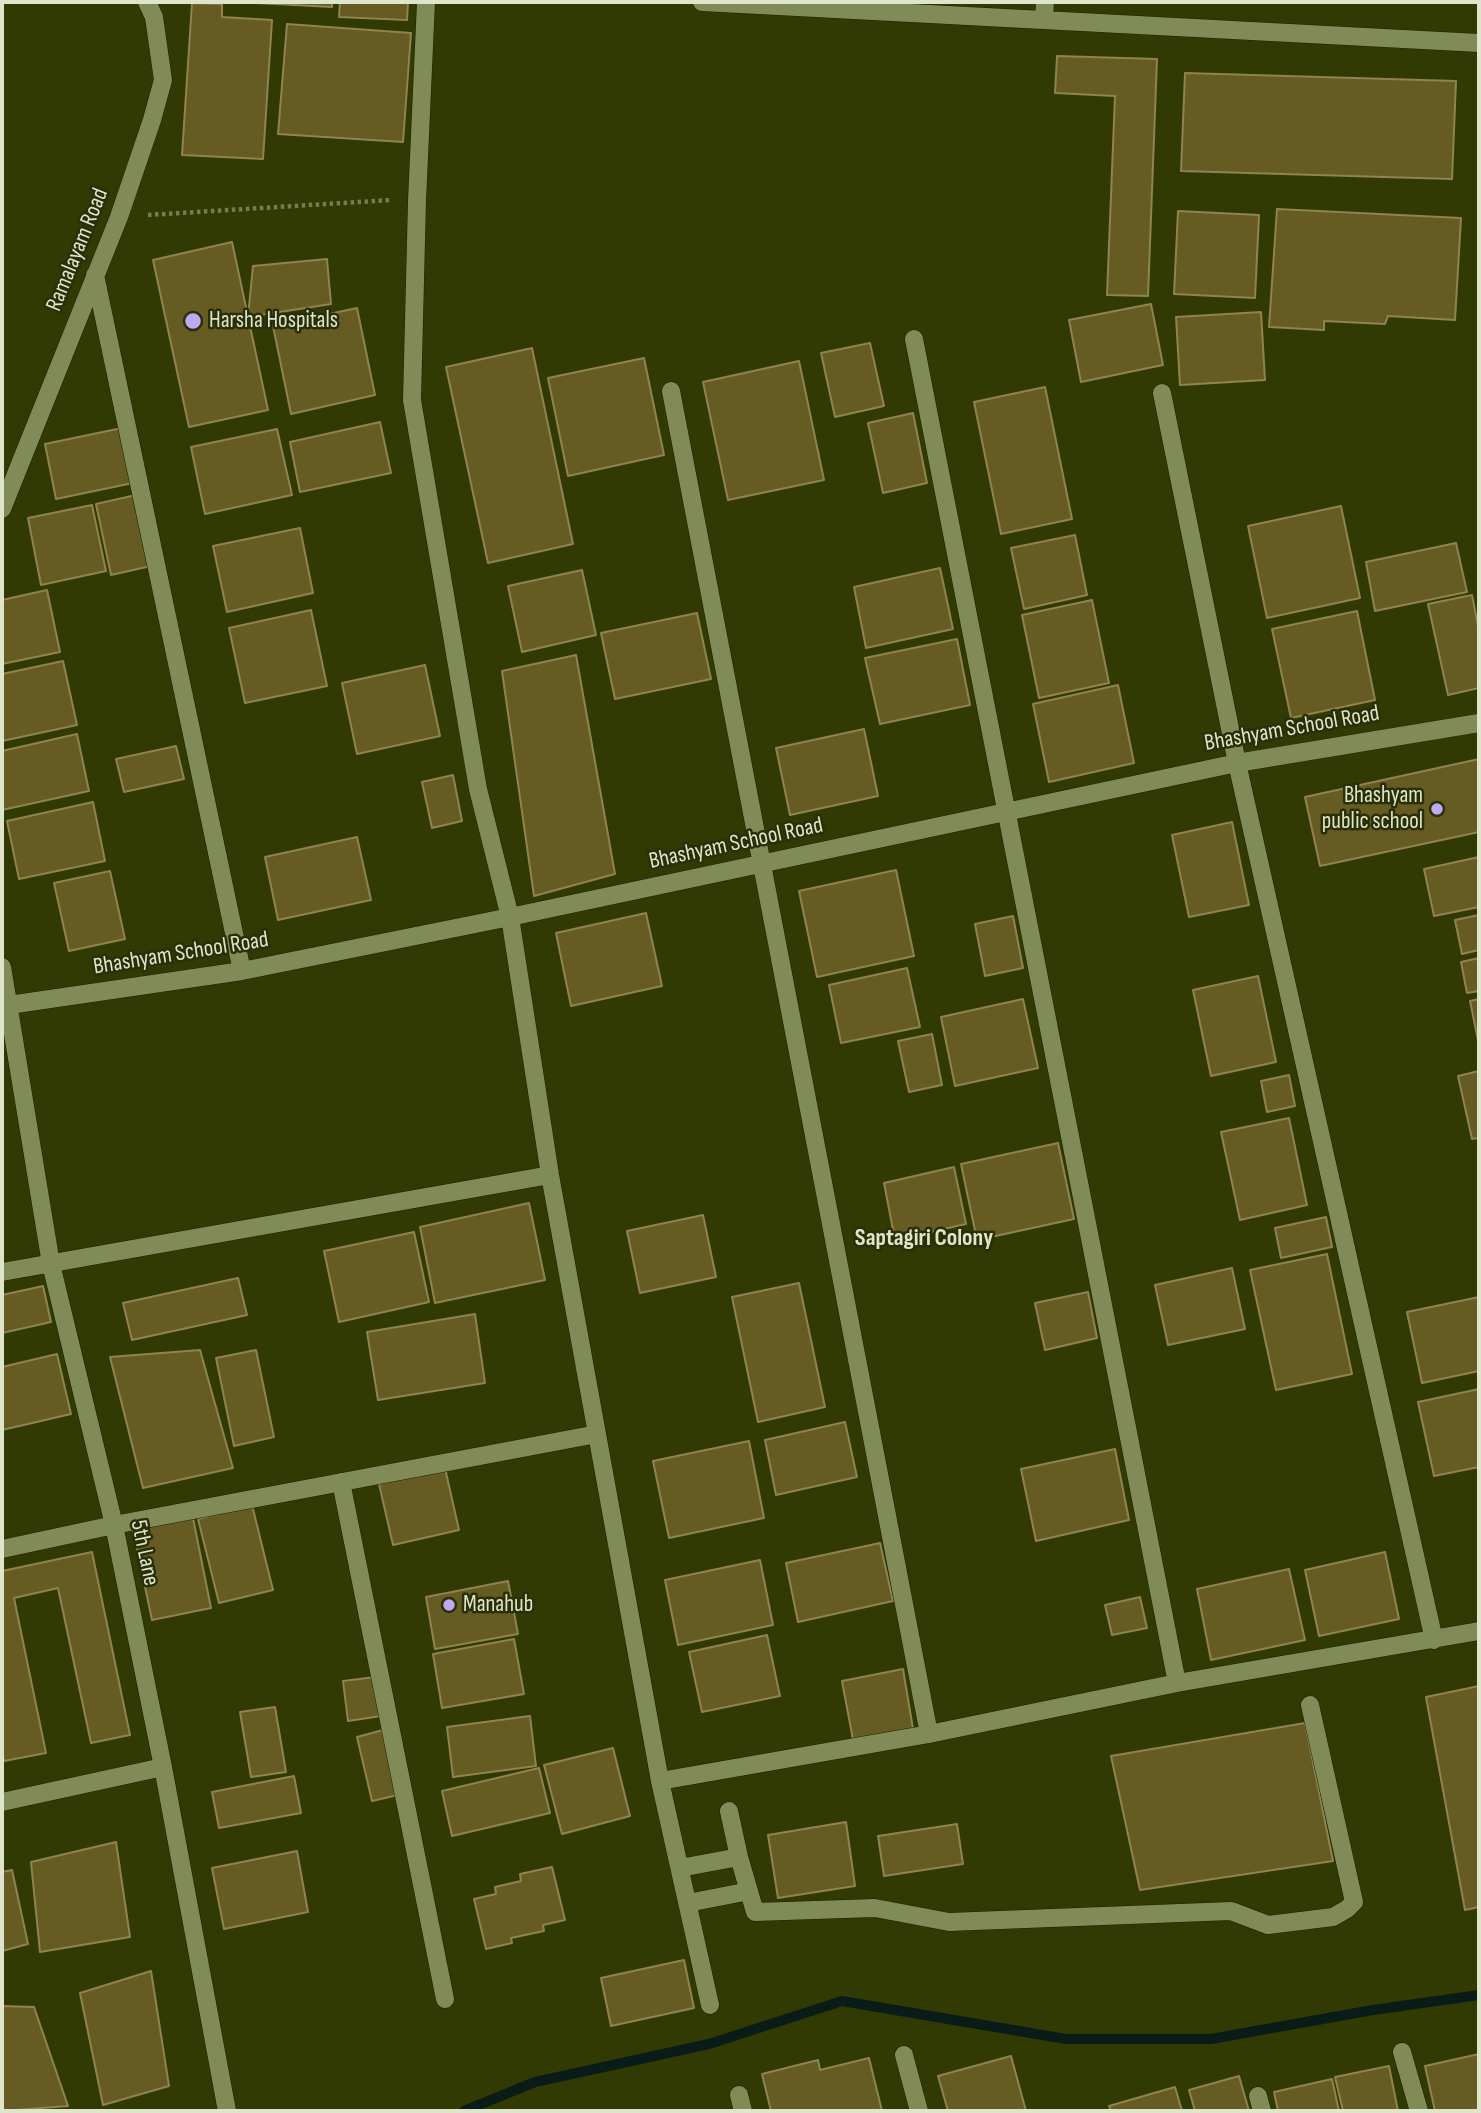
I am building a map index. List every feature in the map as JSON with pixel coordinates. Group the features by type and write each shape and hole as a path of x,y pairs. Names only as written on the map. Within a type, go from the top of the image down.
{"street":[{"name":"Ramalayam Road","path":"2,509 119,217 152,120 163,80 154,17 147,2"},
{"path":"426,2 412,400 478,789 510,917 550,1175 660,1781 710,2005"},
{"path":"702,2 1479,43"},
{"path":"1044,20 1045,2"},
{"path":"95,275 242,971"},
{"path":"914,339 1177,1684"},
{"path":"671,391 929,1734"},
{"path":"1162,393 1237,763 1434,1640"},
{"name":"Bhashyam School Road","path":"6,1006 242,971 1237,763 1479,723"},
{"name":"5th Lane","path":"2,967 6,1006 51,1264 114,1525 163,1767 227,2111"},
{"path":"2,1272 550,1175"},
{"path":"2,1549 114,1525 597,1434"},
{"path":"341,1482 445,1999"},
{"path":"660,1781 929,1734 1177,1684 1479,1631"},
{"path":"729,1811 755,1912 875,1908 949,1922 1231,1911 1268,1925 1333,1917 1348,1909 1354,1902 1310,1705"},
{"path":"2,1802 163,1767"},
{"path":"680,1868 739,1857"},
{"path":"688,1903 749,1891"},
{"path":"1402,2052 1419,2111"},
{"path":"904,2055 919,2111"}],"path":[{"path":"119,217 351,204 387,199 417,201"}],"building":[{"path":"237,2 332,2 332,7"},
{"path":"340,2 408,2 407,20 339,17"},
{"path":"192,3 222,4 222,17 272,20 263,159 182,155"},
{"path":"287,24 411,33 403,142 278,134"},
{"path":"1057,56 1157,59 1148,296 1107,295 1115,96 1055,93"},
{"path":"1185,73 1456,81 1452,179 1181,171"},
{"path":"1277,209 1461,218 1455,320 1388,316 1385,324 1324,321 1324,330 1269,327"},
{"path":"1178,211 1259,215 1255,298 1174,294"},
{"path":"232,242 268,410 189,427 153,260"},
{"path":"327,259 331,304 248,317 253,266"},
{"path":"1151,304 1163,365 1081,382 1069,320"},
{"path":"357,308 375,395 291,414 273,326"},
{"path":"1261,312 1265,380 1180,385 1176,317"},
{"path":"870,343 884,406 835,417 821,353"},
{"path":"532,348 573,544 488,563 446,367"},
{"path":"644,358 664,455 568,476 548,378"},
{"path":"799,361 824,480 728,500 703,382"},
{"path":"1045,387 1072,519 1001,534 974,402"},
{"path":"913,413 927,483 883,493 868,423"},
{"path":"380,422 391,473 300,492 290,442"},
{"path":"122,428 133,483 56,499 45,444"},
{"path":"277,429 292,495 205,514 191,447"},
{"path":"136,495 151,566 111,575 96,504"},
{"path":"92,505 106,571 41,585 28,518"},
{"path":"1341,506 1360,598 1267,618 1248,526"},
{"path":"300,528 313,593 227,612 213,546"},
{"path":"1075,535 1087,595 1024,609 1011,548"},
{"path":"1456,543 1467,592 1375,611 1366,562"},
{"path":"940,568 953,629 866,648 854,587"},
{"path":"582,570 596,635 522,652 508,586"},
{"path":"47,590 60,652 2,664 2,600"},
{"path":"1472,595 1479,631 1479,688 1448,695 1428,604"},
{"path":"1092,600 1109,683 1039,698 1022,615"},
{"path":"311,610 327,686 245,703 229,628"},
{"path":"1357,611 1375,700 1291,718 1272,629"},
{"path":"697,613 711,679 615,699 601,633"},
{"path":"957,639 970,705 880,724 865,658"},
{"path":"576,655 615,874 534,896 502,671"},
{"path":"63,661 77,725 2,741 2,674"},
{"path":"425,665 440,736 357,754 342,683"},
{"path":"1118,685 1134,763 1049,782 1033,704"},
{"path":"864,729 878,796 790,815 776,748"},
{"path":"77,734 89,791 2,810 2,751"},
{"path":"176,746 184,779 124,792 116,759"},
{"path":"1479,759 1479,832 1320,866 1305,797"},
{"path":"453,775 462,821 432,828 422,782"},
{"path":"93,802 105,861 19,879 7,821"},
{"path":"1232,822 1249,905 1189,917 1172,835"},
{"path":"357,837 371,900 278,920 265,857"},
{"path":"1479,857 1479,907 1434,916 1424,869"},
{"path":"896,870 914,956 817,977 799,891"},
{"path":"110,871 125,939 69,951 54,883"},
{"path":"646,913 662,986 571,1006 556,933"},
{"path":"1479,915 1479,950 1462,954 1455,920"},
{"path":"1013,916 1023,968 985,976 975,924"},
{"path":"1479,958 1479,991 1467,993 1461,962"},
{"path":"907,968 920,1027 841,1043 829,985"},
{"path":"1258,976 1276,1062 1211,1076 1193,990"},
{"path":"1023,999 1038,1068 955,1086 941,1017"},
{"path":"1479,999 1479,1045 1470,1001"},
{"path":"932,1034 942,1085 909,1092 898,1041"},
{"path":"1479,1071 1479,1138 1472,1139 1458,1076"},
{"path":"1289,1075 1295,1106 1267,1112 1261,1081"},
{"path":"1289,1118 1307,1205 1240,1220 1221,1132"},
{"path":"1058,1143 1074,1219 977,1240 961,1164"},
{"path":"954,1167 966,1224 895,1240 884,1183"},
{"path":"529,1203 545,1280 435,1303 420,1227"},
{"path":"703,1215 716,1277 640,1293 627,1231"},
{"path":"1326,1217 1332,1247 1281,1258 1275,1228"},
{"path":"414,1232 429,1302 339,1322 324,1251"},
{"path":"1327,1254 1352,1374 1276,1390 1250,1270"},
{"path":"1232,1268 1245,1329 1168,1345 1155,1285"},
{"path":"238,1278 247,1315 132,1340 123,1303"},
{"path":"799,1283 825,1407 758,1422 732,1297"},
{"path":"43,1286 51,1322 2,1333 2,1295"},
{"path":"1088,1292 1097,1338 1045,1350 1035,1303"},
{"path":"1479,1297 1479,1371 1422,1383 1407,1312"},
{"path":"475,1314 485,1383 378,1400 367,1332"},
{"path":"200,1350 233,1468 143,1488 110,1357"},
{"path":"256,1350 274,1437 234,1446 216,1358"},
{"path":"57,1354 71,1414 2,1430 2,1367"},
{"path":"1479,1389 1479,1467 1434,1476 1418,1402"},
{"path":"845,1422 857,1477 776,1495 765,1440"},
{"path":"749,1441 764,1518 669,1538 653,1461"},
{"path":"1115,1449 1129,1520 1036,1541 1021,1469"},
{"path":"445,1468 459,1530 393,1545 379,1484"},
{"path":"252,1505 273,1590 219,1603 198,1519"},
{"path":"192,1513 211,1608 152,1620 132,1525"},
{"path":"880,1543 893,1601 798,1622 786,1563"},
{"path":"92,1552 130,1735 91,1743 58,1588 14,1598 46,1753 4,1761 2,1571"},
{"path":"1385,1552 1399,1619 1319,1636 1305,1570"},
{"path":"760,1560 773,1625 678,1645 665,1580"},
{"path":"1289,1569 1305,1640 1211,1660 1197,1589"},
{"path":"508,1581 518,1634 435,1649 426,1597"},
{"path":"1140,1597 1147,1628 1112,1635 1105,1605"},
{"path":"767,1635 780,1696 702,1712 689,1652"},
{"path":"514,1639 524,1694 442,1708 433,1654"},
{"path":"903,1669 914,1735 854,1745 842,1681"},
{"path":"375,1677 381,1716 348,1721 343,1681"},
{"path":"1479,1686 1479,1907 1465,1910 1426,1697"},
{"path":"275,1707 286,1772 251,1777 240,1712"},
{"path":"530,1716 536,1766 453,1777 447,1727"},
{"path":"1305,1723 1333,1861 1140,1890 1111,1756"},
{"path":"383,1730 398,1795 372,1801 357,1737"},
{"path":"613,1748 630,1816 562,1834 544,1765"},
{"path":"539,1768 550,1813 452,1836 442,1791"},
{"path":"294,1776 301,1813 219,1828 212,1792"},
{"path":"846,1822 855,1886 778,1898 768,1835"},
{"path":"957,1824 963,1864 884,1876 878,1836"},
{"path":"116,1842 130,1937 40,1952 31,1862"},
{"path":"297,1851 308,1912 224,1929 212,1868"},
{"path":"552,1867 565,1920 543,1925 544,1931 511,1938 512,1943 486,1949 474,1899 496,1894 495,1887 521,1881 520,1874"},
{"path":"12,1870 28,1944 2,1951 2,1872"},
{"path":"684,1960 694,2008 611,2026 601,1978"},
{"path":"151,1971 169,2086 103,2105 80,1993"},
{"path":"2,2006 34,2007 68,2106 2,2111"},
{"path":"1479,2054 1479,2111 1435,2111 1425,2066"},
{"path":"1011,2056 1026,2111 948,2111 938,2076"},
{"path":"869,2058 882,2111 771,2111 762,2074 818,2060 820,2070"},
{"path":"1389,2066 1398,2111 1343,2111 1335,2077"},
{"path":"1239,2076 1249,2111 1195,2111 1189,2090"},
{"path":"1332,2079 1339,2111 1278,2111 1274,2092"},
{"path":"1175,2087 1182,2111 1111,2111 1109,2106"}],"waterway":[{"path":"464,2111 535,2082 709,2044 842,2001 1066,2039 1211,2039 1373,2010 1479,1995"}],"place":[{"name":"Harsha Hospitals","path":"193,321"},
{"name":"Bhashyam public school","path":"1437,809"},
{"name":"Manahub","path":"449,1605"}],"district":[{"name":"Saptagiri Colony","path":"924,1239"}]}
